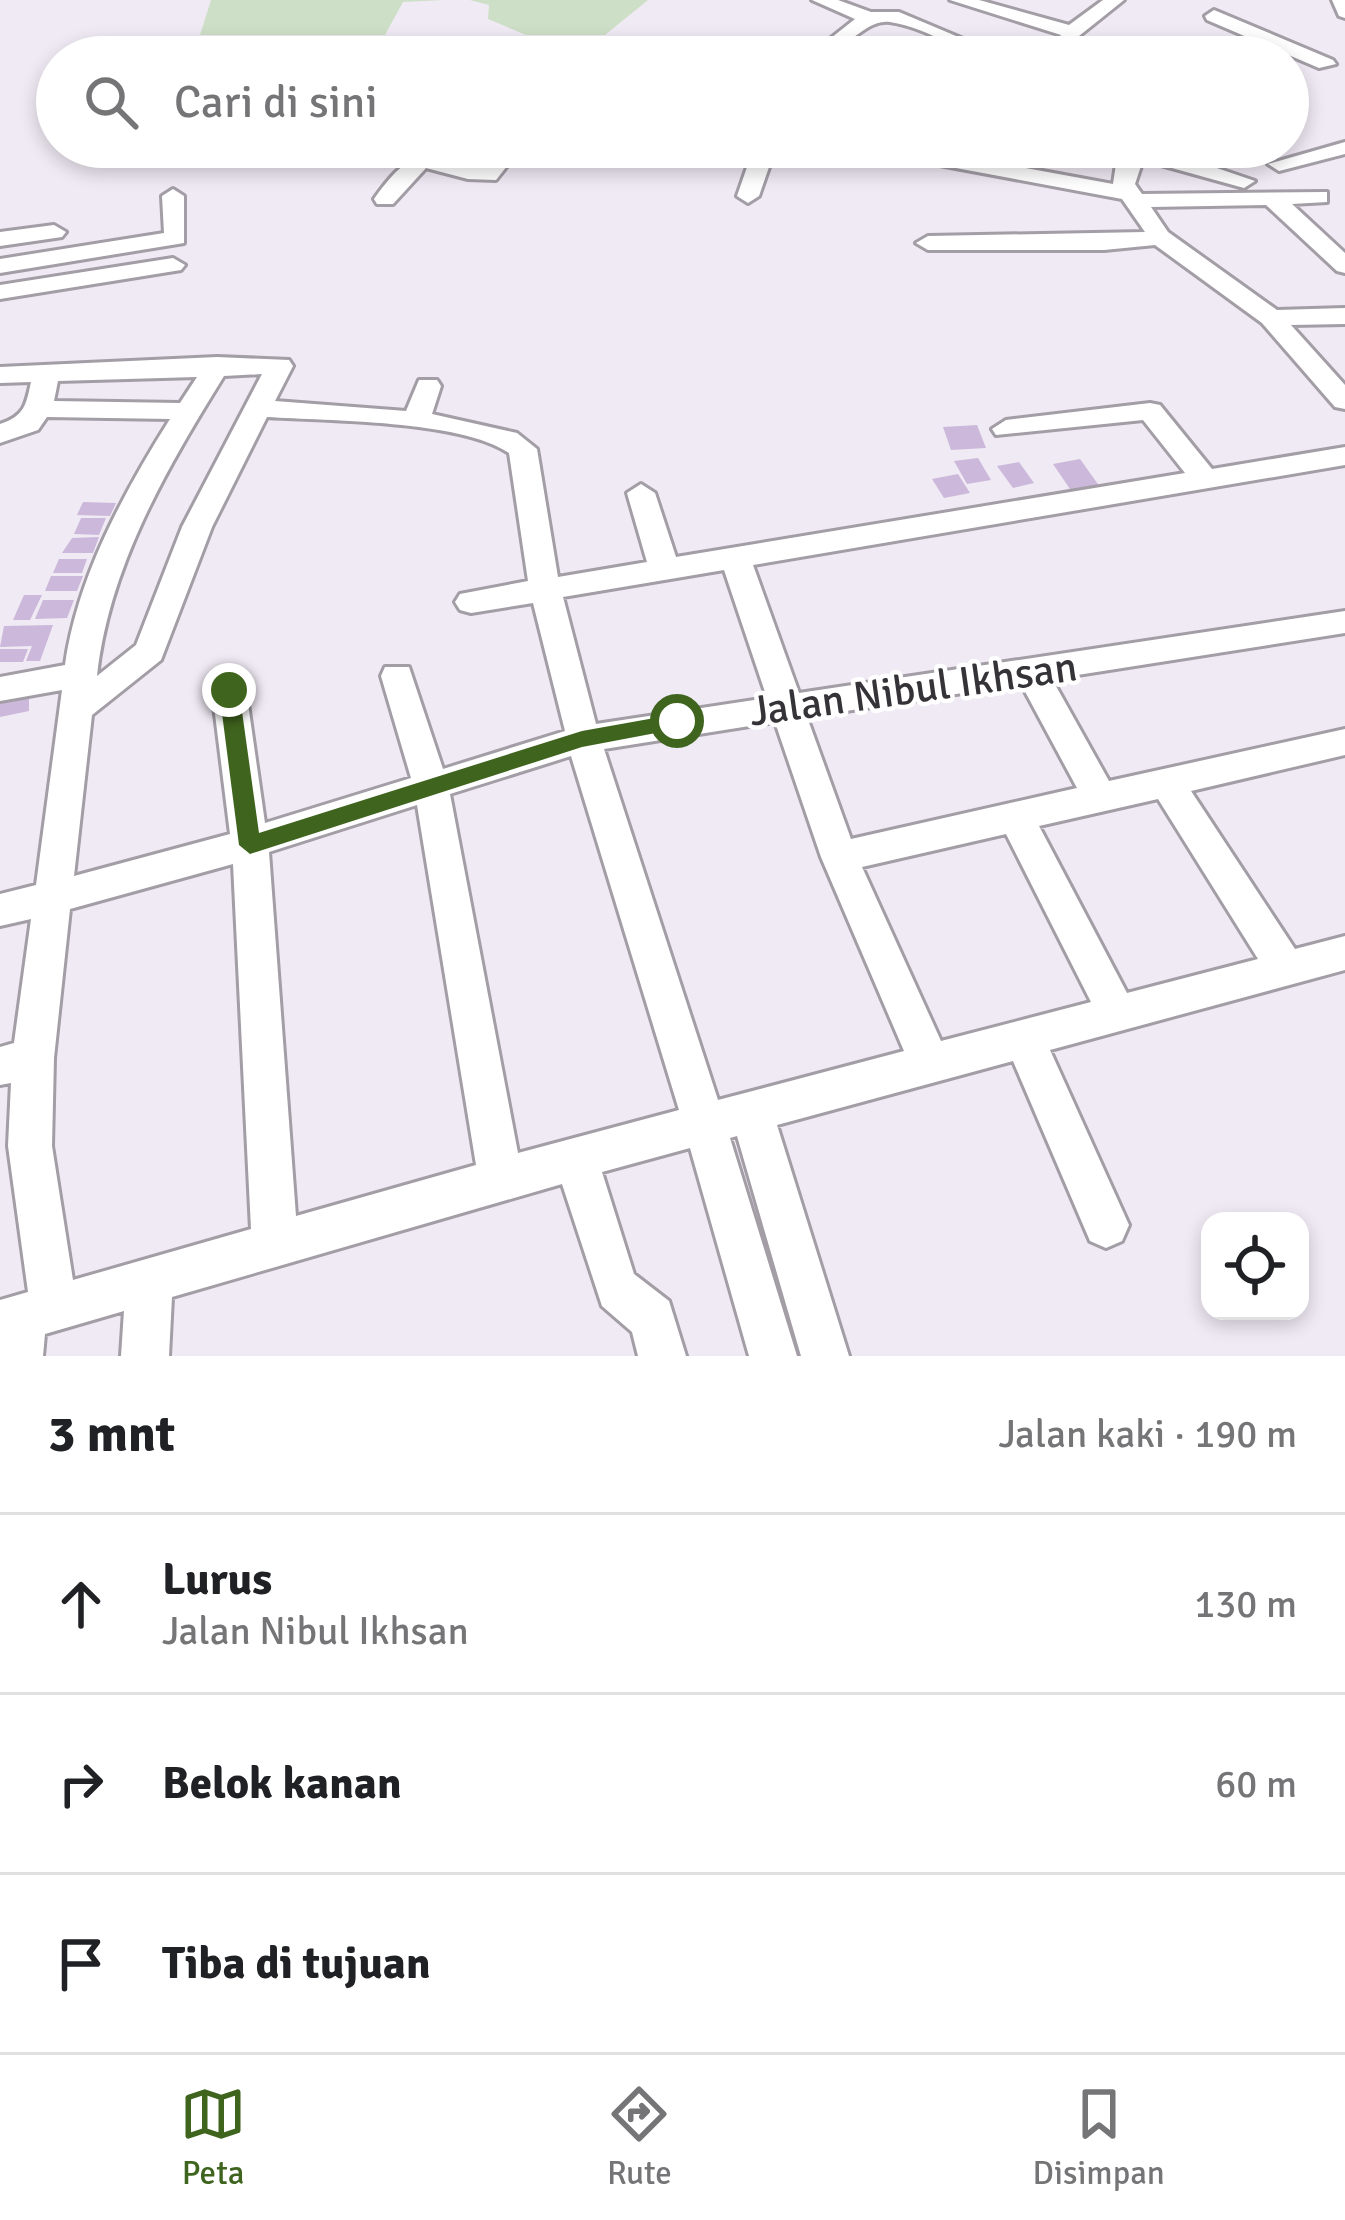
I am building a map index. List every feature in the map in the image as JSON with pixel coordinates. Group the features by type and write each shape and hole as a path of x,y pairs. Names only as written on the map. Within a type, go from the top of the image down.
{"street":[{"path":"821,0 869,18 892,16 943,36"},
{"path":"959,0 1072,32"},
{"path":"1341,0 1345,12"},
{"path":"1069,36 1102,2"},
{"path":"1214,16 1260,36"},
{"path":"845,36 869,18"},
{"path":"1309,153 1345,148"},
{"path":"385,199 408,168"},
{"path":"461,168 488,175 495,168"},
{"path":"748,196 758,168"},
{"path":"1000,168 1130,197 1319,196"},
{"path":"1128,168 1123,175 1130,197 1160,237 1201,272 1271,318 1345,400"},
{"path":"1202,168 1244,181"},
{"path":"173,196 176,238"},
{"path":"1272,198 1345,266"},
{"path":"0,239 54,232"},
{"path":"0,266 206,236"},
{"path":"928,243 1104,243 1160,237"},
{"path":"0,292 173,265"},
{"path":"1162,277 1201,272"},
{"path":"1271,318 1345,316"},
{"path":"217,365 143,484 86,629 54,898 16,1062 30,1146 24,1326 150,1279 576,1158 1345,953"},
{"path":"0,376 280,366 197,527 150,652 73,712"},
{"path":"0,434 28,424 39,409 46,373"},
{"path":"417,420 428,386"},
{"path":"255,408 417,420 518,441 523,449 532,538 582,739 706,1126 773,1356"},
{"path":"39,409 188,411"},
{"path":"1006,429 1150,411 1206,480"},
{"path":"471,602 1345,456"},
{"path":"641,493 665,572"},
{"path":"736,560 839,857 930,1064"},
{"name":"Jalan Nibul Ikhsan","path":"0,910 250,845 582,739 1345,622"},
{"path":"1031,672 1100,797"},
{"path":"0,689 77,675"},
{"path":"397,676 431,786 501,1180"},
{"path":"229,690 250,845 275,1245"},
{"path":"839,857 1166,781 1340,752"},
{"path":"1166,781 1285,968"},
{"path":"1015,816 1116,1011"},
{"path":"1023,1037 1106,1225"},
{"path":"752,1114 825,1356"},
{"path":"576,1158 618,1290 652,1318 662,1356"},
{"path":"145,1356 150,1279"}],"green space":[{"path":"211,0 444,0 403,2 385,35 200,35"},
{"path":"470,0 648,0 605,35 526,35 488,19 489,5"}],"building":[{"path":"977,425 986,448 951,450 943,427"},
{"path":"978,458 991,480 967,484 954,461"},
{"path":"1080,459 1100,487 1072,492 1053,464"},
{"path":"1019,462 1034,483 1013,488 997,466"},
{"path":"958,474 970,493 944,498 932,479"},
{"path":"83,502 116,503 110,516 77,515"},
{"path":"81,518 106,518 99,535 74,534"},
{"path":"99,537 93,553 62,553 72,538"},
{"path":"59,559 87,559 82,573 53,573"},
{"path":"51,576 83,576 77,591 45,591"},
{"path":"24,595 42,595 30,620 13,620"},
{"path":"43,600 74,600 67,618 35,619"},
{"path":"53,625 40,661 26,661 32,646 0,647 4,626"},
{"path":"0,649 28,649 23,662 0,662"},
{"path":"29,692 29,711 0,717 0,699"}],"route":[{"path":"229,690 250,845 582,739 677,721"}]}
